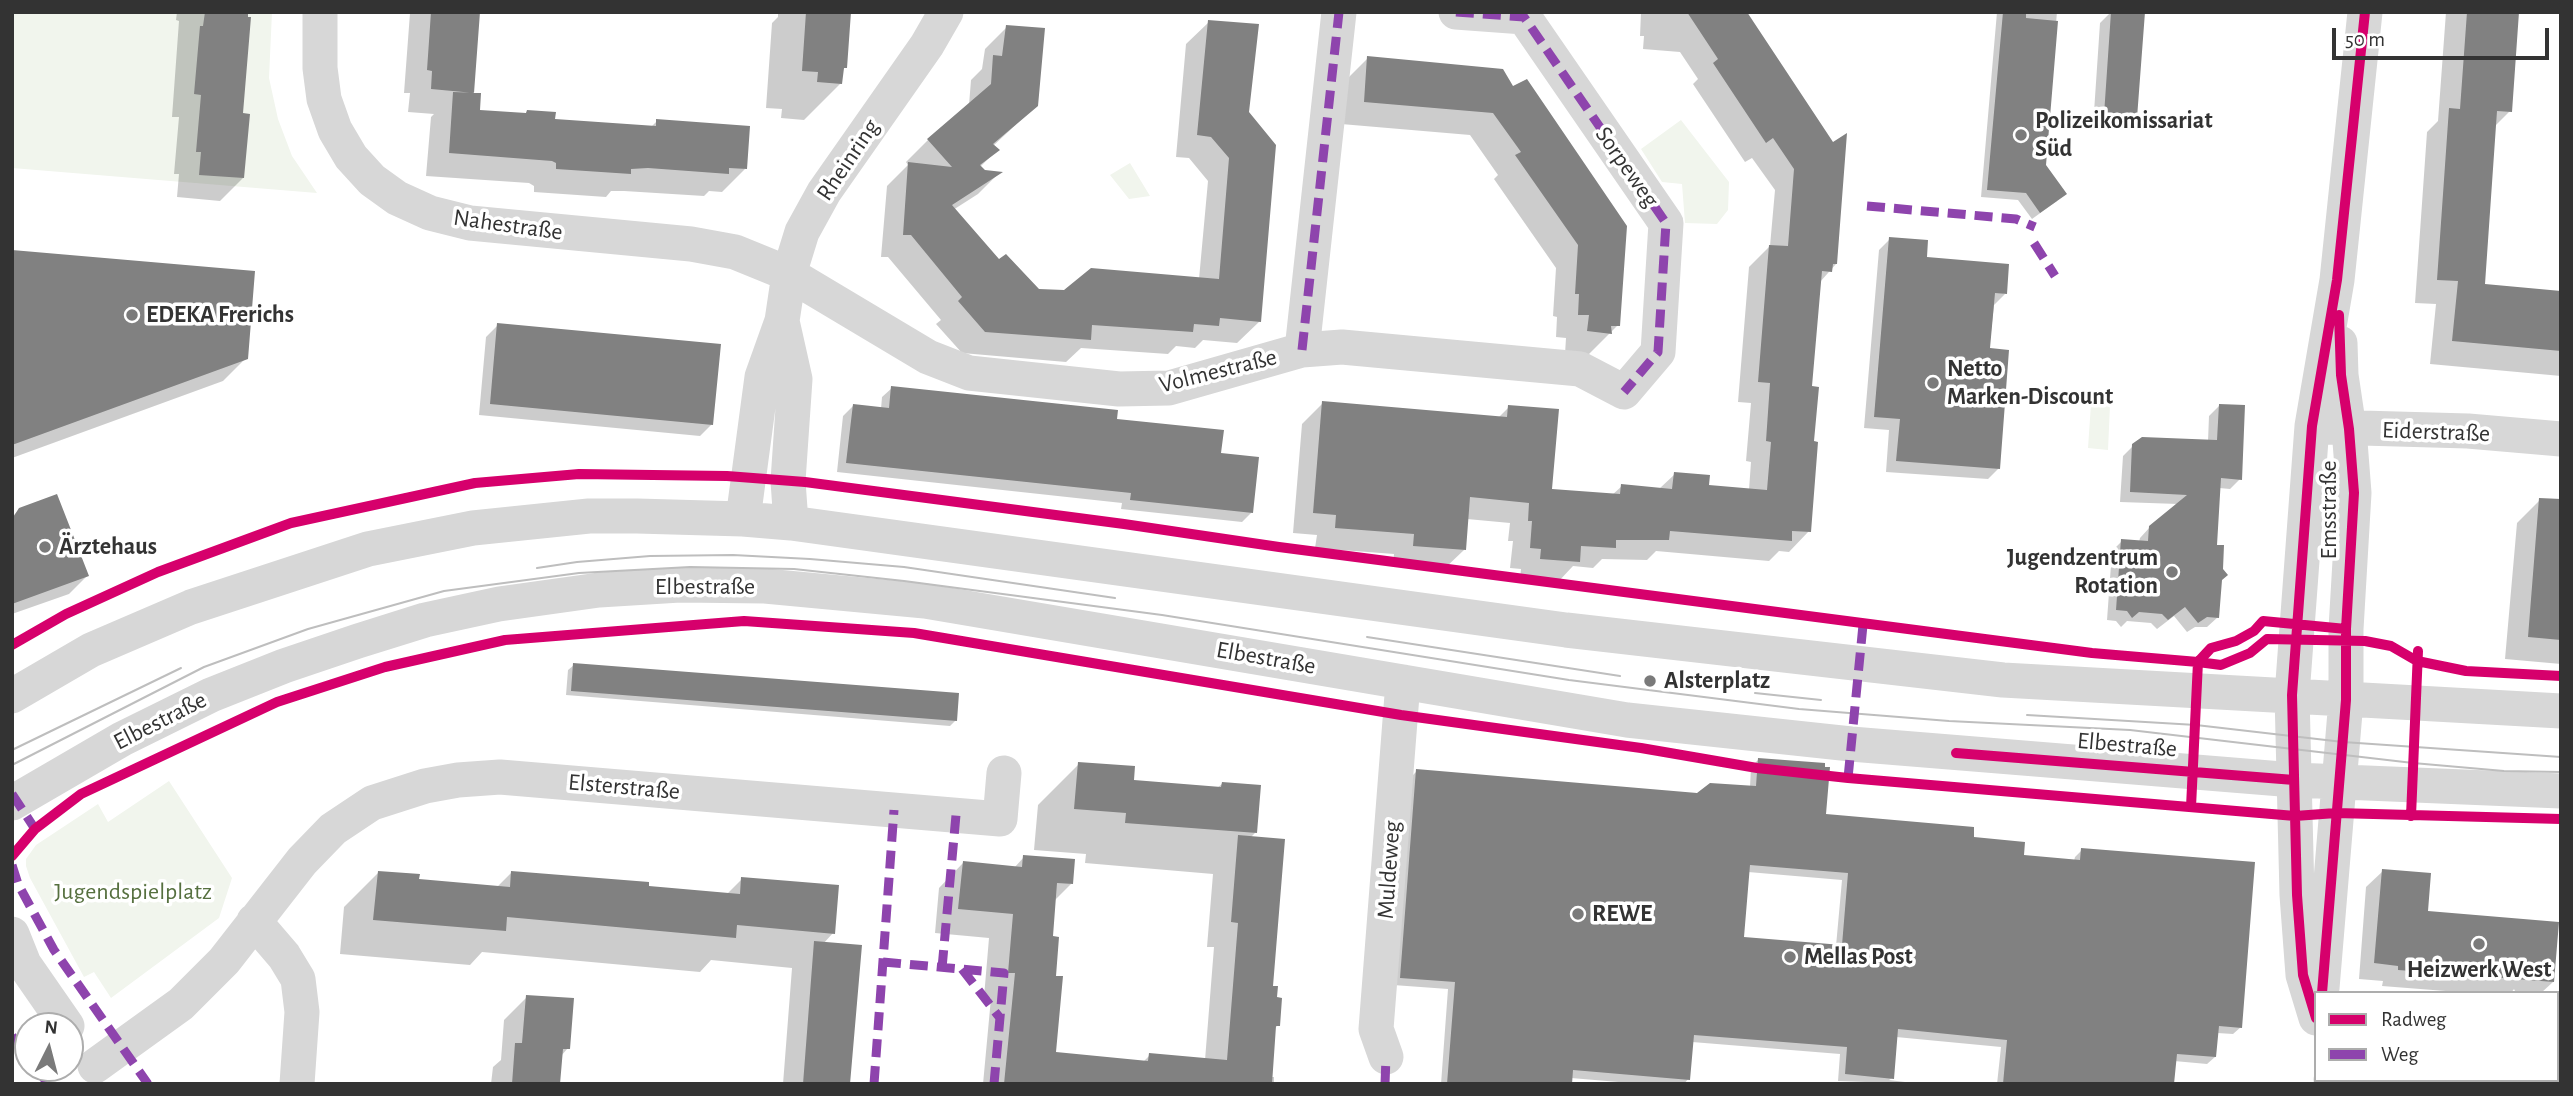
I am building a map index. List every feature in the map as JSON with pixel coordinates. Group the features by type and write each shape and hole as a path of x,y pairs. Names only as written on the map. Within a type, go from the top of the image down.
{"street":[{"name":"Nahestraße","path":"320,12 320,68 324,99 335,130 351,157 372,180 397,198 430,213 470,223 691,244 735,252 789,275"},
{"name":"Rheinring","path":"743,519 762,377 782,321 789,275 803,232 824,192 927,45 946,12"},
{"path":"1302,350 1339,12"},
{"name":"Sorpeweg","path":"1456,12 1524,17 1665,223 1658,352 1624,392"},
{"name":"Emsstraße","path":"2314,1011 2303,975 2292,695 2312,426 2337,280 2365,12"},
{"name":"Volmestraße","path":"789,275 928,357 969,373 1119,389 1169,388 1302,350 1342,347 1580,369 1624,392"},
{"name":"Emsstraße","path":"2322,991 2346,700 2346,629 2354,493 2341,375 2337,280"},
{"name":"Rheinring","path":"782,321 795,379 788,481 791,523"},
{"name":"Eiderstraße","path":"2312,426 2468,431 2561,439"},
{"path":"12,696 91,650 191,607 380,546 474,527 589,516 743,519 791,523 1553,628 2003,680 2561,711"},
{"name":"Elbestraße","path":"12,803 122,739 211,695 284,666 425,620 499,604 598,590 680,585 765,586 925,601 1627,720 1851,744 2294,780 2561,791"},
{"name":"Muldeweg","path":"1387,1057 1376,1029 1403,682"},
{"name":"Elsterstraße","path":"101,1075 181,1004 224,961 302,861 333,829 372,803 425,786 500,777 1000,819 1004,773"},
{"path":"254,921 284,956 298,979 302,1012 297,1084"},
{"path":"16,950 58,1012"},
{"path":"84,1050 101,1075"}],"green space":[{"path":"12,12 272,12 269,78 278,119 292,156 317,193 12,168"},
{"path":"1681,120 1729,182 1728,210 1717,224 1685,223 1682,184 1662,182 1641,149"},
{"path":"1130,163 1150,196 1129,199 1110,175"},
{"path":"2091,404 2110,405 2108,450 2088,448"},
{"name":"Jugendspielplatz","path":"169,781 232,878 219,918 111,998 94,972 84,977 30,878 26,859 36,845 98,804 108,822"},
{"path":"2561,1054 2561,1084 2374,1084 2559,1082"}],"building":[{"path":"205,12 248,12 248,17 251,17 243,113 250,114 244,178 199,175 201,152 196,152 201,95 194,94 200,26 203,26"},
{"path":"431,12 480,12 474,93 431,89 432,71 427,70"},
{"path":"806,12 851,12 847,68 844,68 842,84 817,82 818,72 802,71"},
{"path":"1687,12 1747,12 1833,142 1847,133 1837,264 1833,264 1832,272 1822,271 1812,386 1819,387 1811,532 1792,531 1792,541 1670,531 1669,540 1616,540 1616,548 1581,546 1580,562 1540,559 1541,549 1530,548 1532,521 1528,521 1529,503 1470,497 1466,550 1413,546 1414,534 1335,528 1336,515 1313,513 1322,401 1507,417 1508,405 1559,409 1552,489 1620,494 1621,484 1672,489 1674,472 1710,475 1709,485 1767,490 1771,442 1766,441 1770,383 1758,382 1769,245 1788,246 1794,169 1773,138 1766,143 1713,63 1718,59"},
{"path":"2003,12 2026,12 2026,18 2058,21 2046,165 2067,194 2040,213 2026,193 1987,190"},
{"path":"2111,12 2145,12 2137,118 2104,115"},
{"path":"2467,12 2519,12 2512,112 2497,111 2485,284 2561,291 2561,351 2452,341 2458,281 2437,280 2449,108 2460,109"},
{"path":"1208,20 1259,24 1249,112 1276,145 1261,322 1220,318 1219,326 1194,324 1193,332 1092,325 1091,340 985,332 958,301 962,297 911,235 903,235 908,162 952,167 927,139 991,84 993,55 1002,56 1006,25 1045,28 1038,106 993,144 1000,150 980,165 985,170 1003,172 952,205 999,259 1006,254 1039,289 1064,290 1091,268 1219,279 1229,158 1211,137 1197,135"},
{"path":"1367,56 1503,69 1513,86 1527,79 1627,226 1620,326 1611,326 1612,334 1587,331 1589,315 1578,315 1579,294 1575,294 1578,245 1515,155 1521,152 1493,113 1364,102"},
{"path":"453,92 481,93 480,110 556,112 555,119 656,126 656,119 750,126 747,169 729,168 729,174 648,168 631,169 631,174 556,169 556,163 552,161 449,153"},
{"name":"Netto Marken-Discount","path":"1889,237 1928,240 1927,257 2009,264 2007,294 1995,293 1990,348 2009,350 2000,469 1896,461 1900,419 1874,417"},
{"name":"EDEKA Frerichs","path":"12,250 255,271 248,359 12,445"},
{"path":"497,323 721,344 713,425 490,404"},
{"path":"891,386 1118,410 1117,419 1224,430 1221,453 1259,457 1253,513 1130,500 1131,493 846,463 853,404 889,408"},
{"path":"2219,404 2245,405 2242,480 2221,478 2217,545 2224,545 2223,569 2228,575 2222,580 2219,618 2207,617 2198,623 2185,607 2168,620 2162,614 2139,612 2132,618 2127,611 2116,610 2121,539 2148,541 2149,526 2187,495 2130,492 2132,444 2142,437 2217,440"},
{"name":"Ärztehaus","path":"57,494 89,576 12,604 12,519 19,508"},
{"path":"2539,498 2561,499 2561,640 2528,637"},
{"path":"573,663 959,693 957,721 571,691"},
{"path":"1758,758 1825,763 1825,767 1830,767 1826,814 1974,827 1974,837 2025,842 2024,855 2080,860 2081,848 2255,862 2242,1028 2219,1026 2216,1057 2177,1054 2174,1084 2003,1084 2007,1040 1898,1029 1894,1079 1845,1074 1847,1047 1694,1035 1690,1080 1573,1070 1572,1084 1447,1084 1455,982 1400,978 1416,769 1697,793 1710,783 1756,786","holes":["1750,865 1848,873 1842,945 1744,937"]},
{"path":"1078,762 1135,766 1134,780 1221,787 1222,782 1261,785 1257,833 1125,823 1126,813 1074,809"},
{"path":"1238,835 1285,839 1273,986 1278,986 1277,997 1282,998 1280,1026 1276,1026 1272,1084 1004,1084 1015,973 1008,973 1013,914 958,909 963,861 1022,867 1023,855 1075,859 1073,884 1057,883 1053,936 1059,937 1056,976 1063,976 1056,1052 1148,1061 1149,1053 1227,1060 1238,923 1231,922"},
{"name":"Heizwerk West","path":"2382,869 2431,873 2428,911 2559,922 2554,982 2398,970 2398,966 2374,963"},
{"path":"378,871 420,874 419,879 510,887 511,871 649,882 649,886 740,894 741,877 839,885 835,934 737,925 736,938 507,917 506,931 373,920"},
{"path":"814,941 862,945 850,1084 803,1084"},
{"path":"526,995 574,998 570,1049 563,1049 560,1084 512,1084 515,1043 522,1043"}],"tram line":[{"path":"537,568 650,556 733,555 904,567 1115,598"},
{"path":"12,765 204,667 308,629 444,591 579,573 690,567 794,569 904,581 1162,615 1569,680 1799,709 1949,721 2130,730 2413,763 2504,771 2561,772"},
{"path":"1367,637 1620,676"},
{"path":"12,750 181,668"},
{"path":"1755,693 1821,700"},
{"path":"2027,715 2196,725 2343,742 2561,757"}],"marked path":[{"path":"1302,350 1339,12"},
{"path":"1456,12 1524,17 1666,223 1658,352 1624,392"},
{"path":"1867,206 2016,219 2035,227"},
{"path":"2034,243 2055,276"},
{"path":"1848,778 1863,625"},
{"path":"12,794 35,829"},
{"path":"874,1084 894,810"},
{"path":"942,968 956,815"},
{"path":"12,865 18,884 54,950 148,1084"},
{"path":"883,962 1004,973 994,1084"},
{"path":"962,969 1000,1018"},
{"path":"1385,1084 1386,1057"}],"cycle path":[{"path":"2314,1011 2303,975 2297,895 2292,695 2312,426 2337,280 2365,12"},
{"path":"2322,991 2346,700 2346,629 2354,493 2341,375 2339,315"},
{"path":"12,645 66,614 158,572 291,523 475,483 579,474 727,476 805,482 2092,653 2198,662 2211,648 2236,641 2254,631 2263,621 2346,629"},
{"path":"12,856 35,829 81,794 277,702 385,667 505,640 744,621 914,633 1401,715 1641,748 1757,768 1848,778 2295,816 2336,813 2561,819"},
{"path":"2191,807 2198,662 2221,665 2250,653 2267,639 2365,641 2391,646 2417,661 2466,671 2561,676"},
{"path":"2411,816 2418,651"},
{"path":"1956,753 2294,780"}],"place":[{"name":"Polizeikomissariat Süd","path":"2021,135"},
{"name":"EDEKA Frerichs","path":"132,315"},
{"name":"Netto Marken-Discount","path":"1933,383"},
{"name":"Ärztehaus","path":"45,547"},
{"name":"Jugendzentrum Rotation","path":"2172,572"},
{"name":"Alsterplatz","path":"1650,681"},
{"name":"REWE","path":"1578,914"},
{"name":"Heizwerk West","path":"2479,944"},
{"name":"Mellas Post","path":"1790,957"}]}
